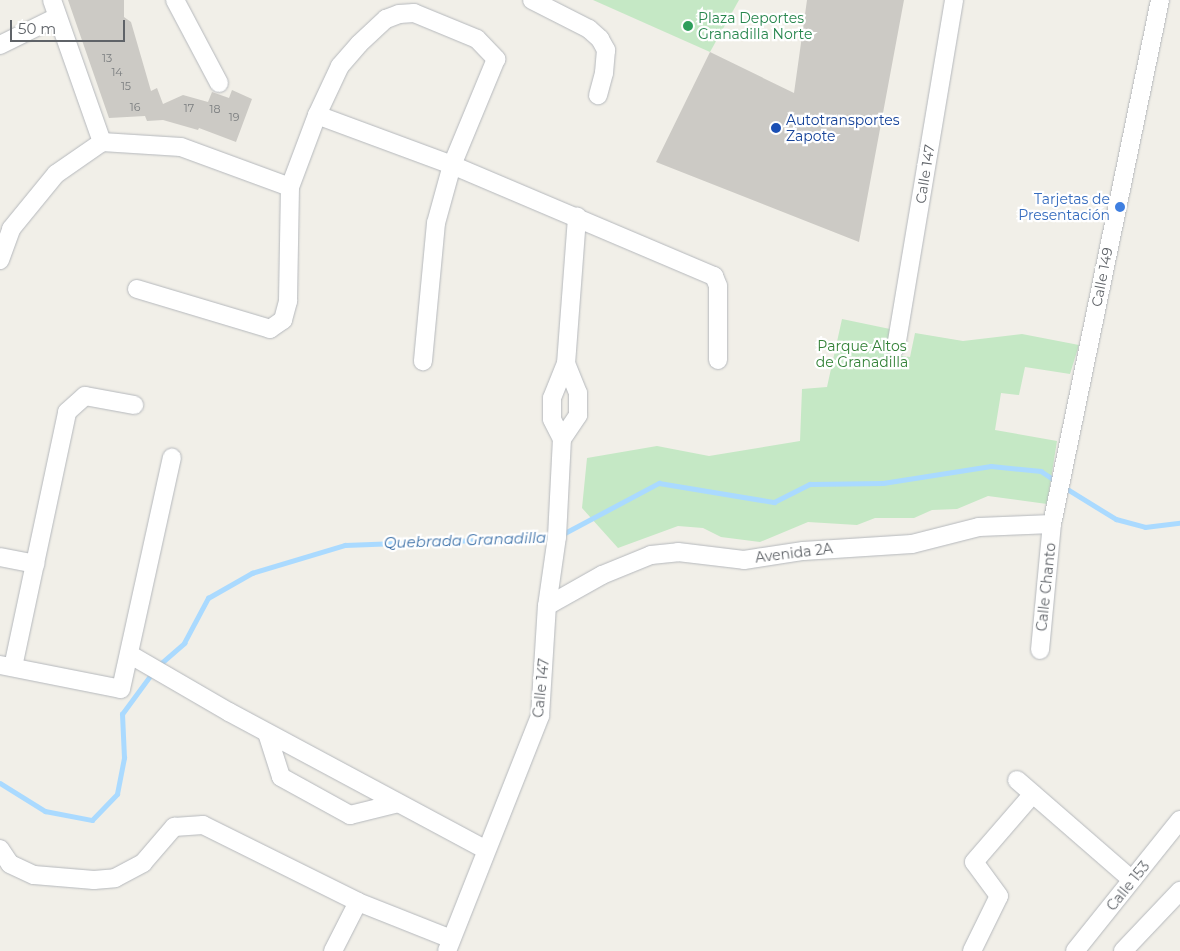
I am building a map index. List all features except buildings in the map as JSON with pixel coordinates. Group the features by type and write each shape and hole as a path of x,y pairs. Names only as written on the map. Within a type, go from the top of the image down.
{"street":[{"path":"52,0 102,142"},
{"path":"175,0 219,83"},
{"path":"532,0 589,29 600,39 606,50 604,73 598,96"},
{"name":"Calle 147","path":"896,347 954,0"},
{"name":"Calle 149","path":"1052,524 1160,0"},
{"path":"137,289 205,307 270,329 277,326 283,320 288,301 290,187 317,115 340,66 359,44 386,19 399,14 414,14 477,38 496,60 452,165 436,223 423,362"},
{"path":"0,45 57,17"},
{"path":"317,115 452,165 577,216 714,276 718,286 718,360"},
{"path":"0,260 11,229 56,174 102,142 181,147 290,187"},
{"path":"566,364 578,393 578,415 562,439 552,419 552,398 566,364 577,216"},
{"path":"134,405 85,396 67,412 35,564 6,666 121,689 172,458"},
{"name":"Calle 147","path":"449,945 540,716 547,606 557,537 562,439"},
{"name":"Avenida 2A","path":"547,606 602,575 651,555 678,552 744,560 803,550 912,544 979,527 1052,524"},
{"name":"Calle Chanto","path":"1040,650 1052,524"},
{"path":"0,556 35,564"},
{"path":"129,654 267,733 486,850"},
{"path":"267,733 281,777 350,815 398,802"},
{"path":"1017,780 1132,880"},
{"path":"972,951 999,896 974,862 1033,794"},
{"name":"Calle 153","path":"1075,951 1180,820"},
{"path":"0,849 10,864 34,875 94,880 115,878 143,863 174,827 203,825 449,945"},
{"path":"1123,951 1180,891"},
{"path":"333,951 358,902"}],"green space":[{"name":"Plaza Deportes Granadilla Norte","path":"593,0 739,0 710,52"},
{"name":"Parque Altos de Granadilla","path":"842,319 890,329 888,354 910,357 915,333 963,341 1022,334 1079,345 1070,374 1025,367 1019,395 1001,393 995,430 1057,441 1047,504 988,496 957,509 932,510 914,518 875,518 857,525 808,522 760,542 721,537 703,528 678,526 618,548 582,508 587,458 657,446 709,456 800,441 802,389 827,387"}],"waterway":[{"name":"Quebrada Granadilla","path":"561,535 659,483 774,502 810,484 883,483 991,466 1041,471 1056,481"},
{"name":"Quebrada Granadilla","path":"1064,487 1116,519 1145,527 1180,523"},
{"name":"Quebrada Granadilla","path":"158,666 184,643 208,598 252,573 345,545 553,537"},
{"name":"Quebrada Granadilla","path":"0,783 45,811 92,820 117,794 124,758 122,714 153,672"}],"place":[{"name":"Plaza Deportes Granadilla Norte","path":"688,26"},
{"name":"Autotransportes Zapote","path":"776,128"},
{"name":"Tarjetas de Presentación","path":"1120,207"}]}
